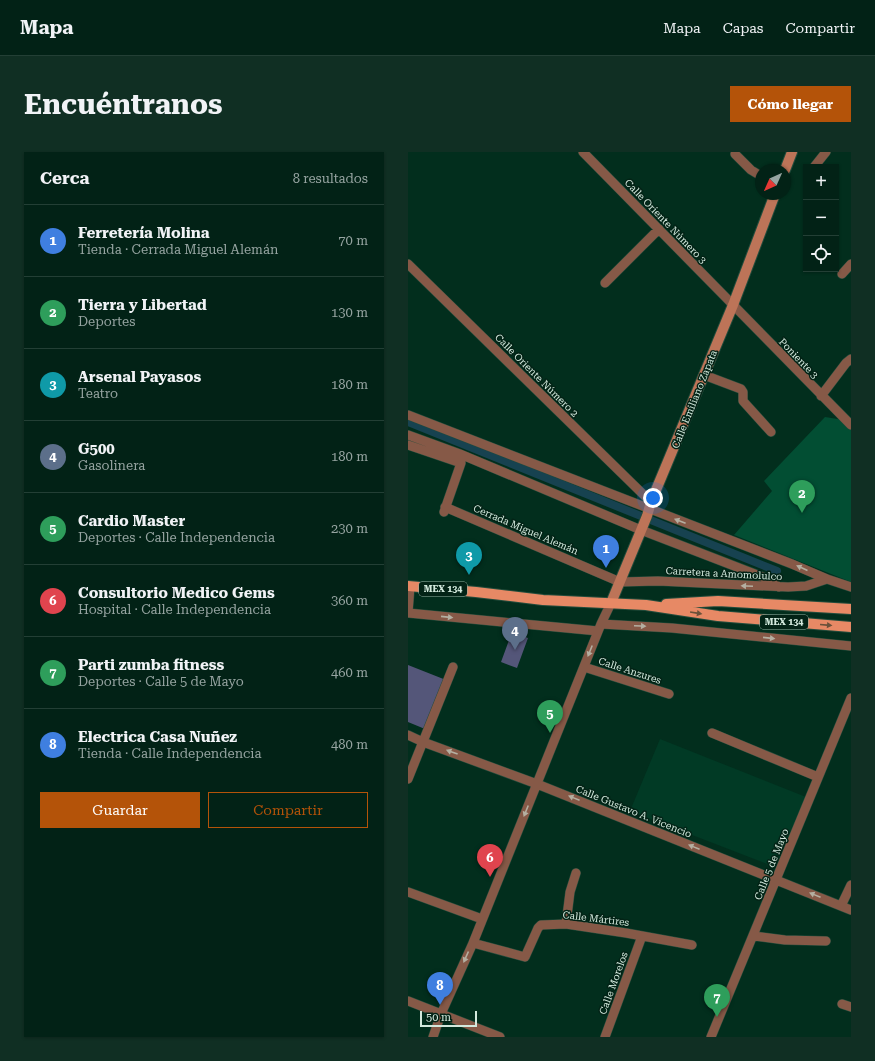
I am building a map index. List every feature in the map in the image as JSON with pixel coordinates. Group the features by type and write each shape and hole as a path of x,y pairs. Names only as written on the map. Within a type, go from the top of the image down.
{"main road":[{"name":"MEX 134","path":"409,586 543,600 646,605 718,616 851,627"},
{"name":"MEX 134","path":"646,605 718,601 851,609"}],"street":[{"name":"Calle Oriente Número 3","path":"584,152 733,305"},
{"path":"787,164 792,152"},
{"path":"816,164 826,152"},
{"path":"735,154 755,172"},
{"name":"Calle Emiliano Zapata","path":"611,603 733,305 773,200"},
{"path":"605,283 659,229"},
{"name":"Calle Oriente Número 2","path":"408,264 647,516"},
{"path":"842,274 851,264"},
{"name":"Poniente 3","path":"733,305 851,425"},
{"path":"821,396 846,363 851,359"},
{"path":"704,374 741,389 743,392 743,401 771,432"},
{"path":"408,415 647,516 768,579 779,587"},
{"path":"408,435 460,459"},
{"path":"408,445 460,459 647,516 792,564 827,579 851,587"},
{"name":"Cerrada Miguel Alemán","path":"460,459 445,509 620,582"},
{"name":"Carretera a Amomolulco","path":"620,582 658,581 779,587 806,586 827,579"},
{"path":"409,586 408,613 600,627 672,628 851,646"},
{"path":"433,1037 441,1014 473,943 611,603"},
{"path":"408,779 453,667"},
{"name":"Calle Anzures","path":"584,667 669,694"},
{"name":"Calle 5 de Mayo","path":"711,1037 851,698"},
{"path":"712,733 818,777"},
{"name":"Calle Gustavo A. Vicencio","path":"408,734 423,742 537,784 851,910"},
{"path":"566,924 570,892 576,873"},
{"path":"841,906 851,885"},
{"path":"408,892 482,919"},
{"name":"Calle Mártires","path":"473,943 525,957 538,928 541,925 566,924 692,945"},
{"name":"Calle Morelos","path":"605,1037 642,936"},
{"path":"754,936 785,940 826,941"},
{"path":"408,1001 500,1037"}],"shaded area":[{"path":"825,417 844,420 851,427 851,582 734,535 772,491 764,481"},
{"path":"660,739 806,797 775,867 630,811"}],"building":[{"path":"512,632 528,638 517,668 501,662"},
{"path":"408,665 446,680 425,729 408,722"}],"waterway":[{"path":"408,422 777,571"}],"place":[{"name":"Tierra y Libertad","path":"802,513"},
{"name":"Ferretería Molina","path":"606,568"},
{"name":"Arsenal Payasos","path":"469,575"},
{"name":"G500","path":"515,650"},
{"name":"Cardio Master","path":"550,733"},
{"name":"Consultorio Medico Gems","path":"490,877"},
{"name":"Electrica Casa Nuñez","path":"440,1005"},
{"name":"Parti zumba fitness","path":"717,1017"}]}
